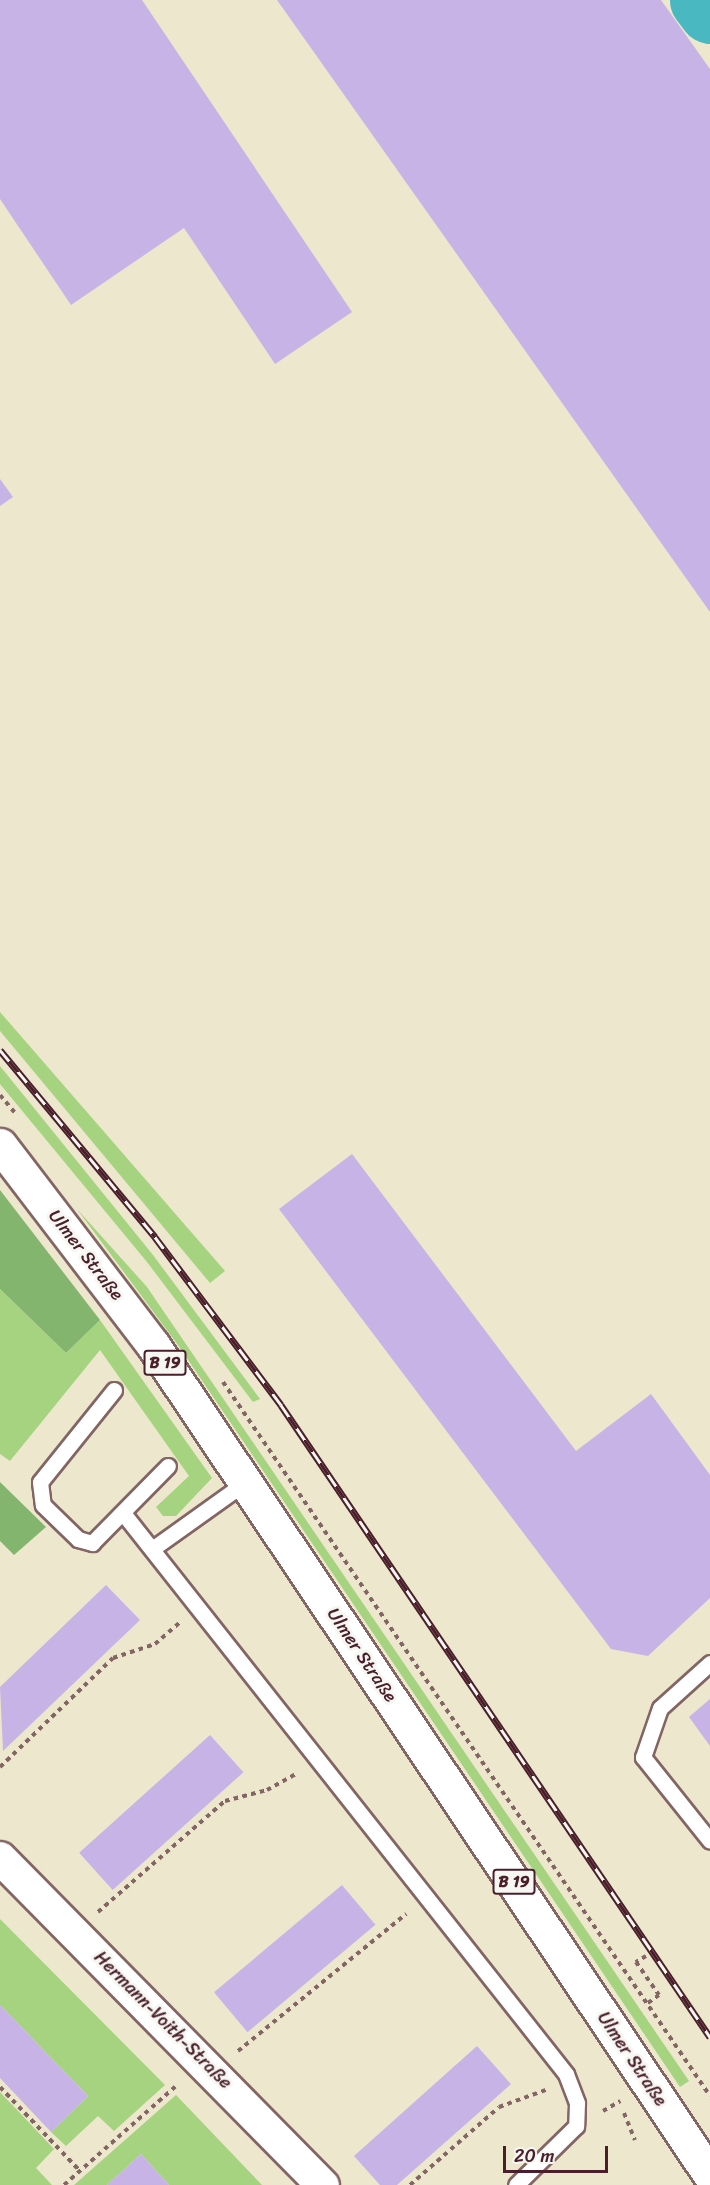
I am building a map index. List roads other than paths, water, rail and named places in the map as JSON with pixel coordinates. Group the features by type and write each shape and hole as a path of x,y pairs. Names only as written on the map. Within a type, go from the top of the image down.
{"main road":[{"name":"Ulmer Straße","path":"0,1144 116,1293 246,1482 710,2175"}],"street":[{"name":"Hermann-Voith-Straße","path":"0,1858 209,2066 323,2185"}],"lane":[{"path":"114,1390 38,1490 43,1505 85,1543 98,1539 168,1466"},
{"path":"152,1549 246,1482"},
{"path":"123,1513 430,1900 568,2080 577,2103 576,2126 516,2185"},
{"path":"710,1663 660,1708 643,1757 710,1841"}],"waterway":[{"path":"701,0 710,12"}],"railway":[{"path":"0,1050 155,1237 281,1405 710,2037"}]}
